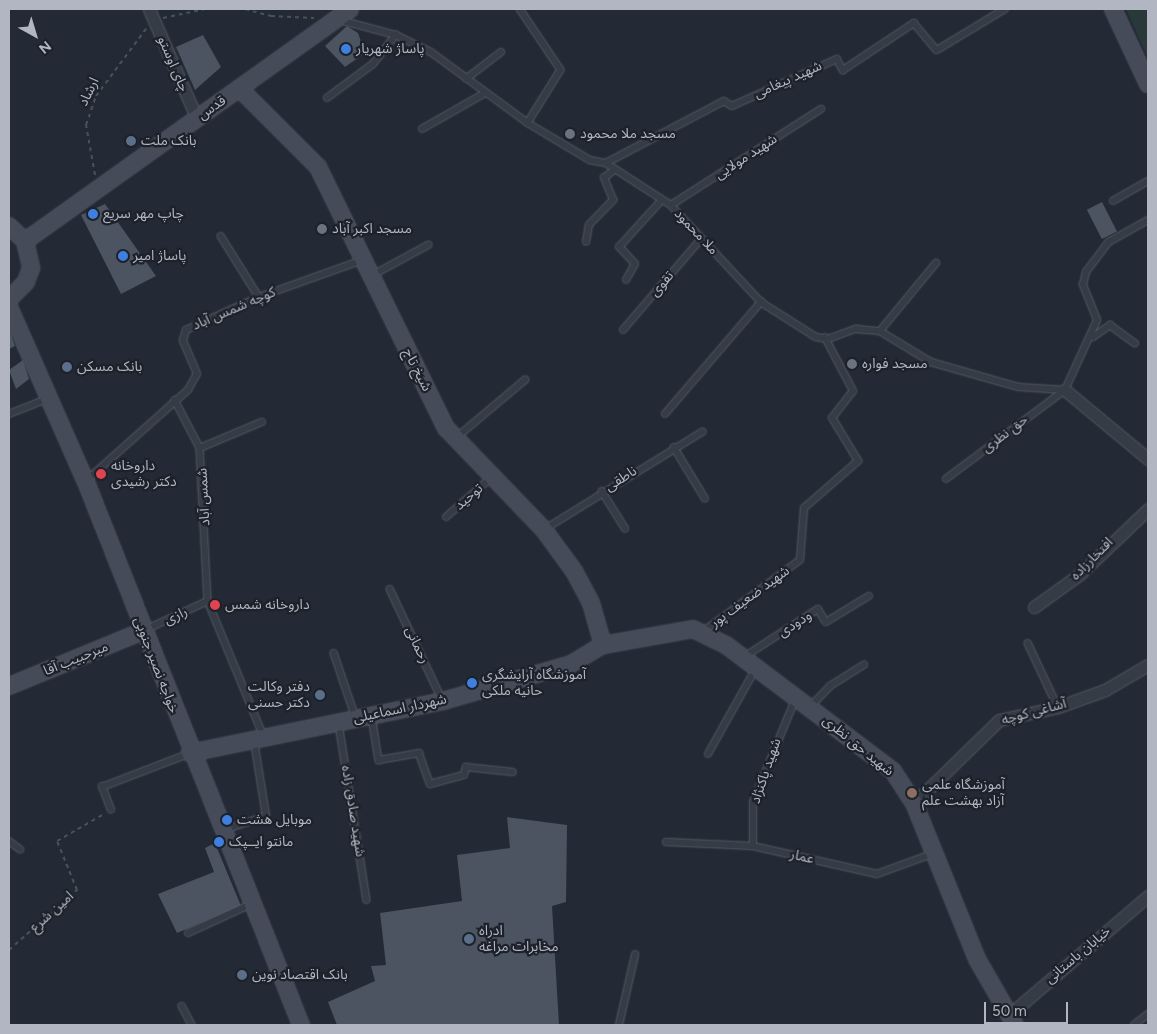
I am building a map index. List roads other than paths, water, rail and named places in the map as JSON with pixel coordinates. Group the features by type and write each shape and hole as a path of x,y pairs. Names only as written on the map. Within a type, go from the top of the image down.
{"street":[{"name":"قدس","path":"25,241 350,9"},
{"path":"1113,9 1148,84"},
{"path":"1125,9 1148,59"},
{"name":"چای اوستو","path":"152,14 196,119"},
{"name":"شیخ تاج","path":"240,89 318,167 368,278 455,438 544,530 574,570 591,603 603,645"},
{"path":"9,226 25,241 31,268 26,282 9,299"},
{"name":"خواجه نصیر جنوبی","path":"9,307 46,399 86,482 190,753 298,1024"},
{"path":"1065,390 1148,459"},
{"name":"افتخارزاده","path":"1034,606 1062,588 1148,510"},
{"name":"شهید حق نظری","path":"603,645 674,629 702,632 743,658 893,771 914,803 977,959 1012,1020"},
{"name":"میرحبیب آقا","path":"9,686 143,631"},
{"name":"شهردار اسماعیلی","path":"190,753 443,701 554,670 603,645"},
{"name":"آشاغی کوچه","path":"914,803 998,720 1058,707 1105,690 1148,665"},
{"name":"خیابان باستانی","path":"1012,1020 1148,896"}],"lane":[{"path":"520,9 561,70 528,123"},
{"name":"شهید پیغامی","path":"606,163 724,101 732,106 837,60 843,70 914,23 937,50 1006,9"},
{"path":"336,19 396,35 431,52 528,123 590,160 606,163"},
{"path":"327,98 373,64 396,35"},
{"path":"466,79 500,52"},
{"path":"422,130 485,93"},
{"name":"شهید مولایی","path":"671,205 821,109"},
{"name":"ملا محمود","path":"606,163 613,171 660,202 671,205 761,302 816,337 825,338"},
{"path":"586,242 589,225 613,200 604,178 613,171"},
{"path":"1113,201 1148,182"},
{"path":"626,280 635,264 619,247 660,202"},
{"path":"825,338 856,329 880,331 947,367 1019,387 1065,390 1093,337 1097,320 1083,285 1086,272 1109,242 1148,220"},
{"path":"221,236 259,297"},
{"name":"تقوی","path":"623,330 701,239"},
{"path":"368,278 428,245"},
{"name":"کوچه شمس آباد","path":"86,482 175,400 197,374 183,341 186,330 259,297 360,261"},
{"path":"880,331 936,263"},
{"path":"665,414 761,302"},
{"path":"1093,337 1110,325 1135,343"},
{"name":"شهید ضعیف پور","path":"702,632 800,560 804,508 858,461 832,418 853,391 825,338"},
{"path":"455,438 525,380"},
{"name":"حق نظری","path":"946,479 1065,390"},
{"path":"9,414 46,399"},
{"name":"شمس آباد","path":"175,400 200,448 208,601 260,740 266,816 222,830"},
{"path":"200,448 262,422"},
{"name":"ناطقی","path":"544,530 674,446 702,432"},
{"path":"674,446 705,498"},
{"name":"توحید","path":"446,517 492,477"},
{"path":"602,491 625,528"},
{"name":"رحمانی","path":"390,589 443,701"},
{"name":"ودودی","path":"743,658 818,609 826,622 869,596"},
{"name":"رازی","path":"143,631 208,601"},
{"path":"1028,643 1058,707"},
{"path":"334,653 364,716 378,760 420,753 430,784 464,775 466,767 513,772"},
{"path":"803,703 864,665"},
{"path":"708,754 756,668"},
{"name":"شهید پاکنژاد","path":"753,846 753,802 803,703"},
{"name":"شهید صادق زاده","path":"339,722 367,900"},
{"path":"111,810 102,787 190,753"},
{"path":"9,841 20,849"},
{"name":"عمار","path":"666,842 753,846 877,874 934,853"},
{"path":"188,933 251,904"},
{"path":"619,1025 635,955"},
{"path":"182,1006 192,1025"},
{"path":"1134,1025 1148,1014"}],"place":[{"name":"پاساژ شهریار","path":"346,49"},
{"name":"مسجد ملا محمود","path":"570,134"},
{"name":"بانک ملت","path":"131,141"},
{"name":"چاپ مهر سریع","path":"93,214"},
{"name":"مسجد اکبر آباد","path":"322,229"},
{"name":"پاساژ امیر","path":"123,256"},
{"name":"مسجد فواره","path":"852,364"},
{"name":"بانک مسکن","path":"67,367"},
{"name":"داروخانه دکتر رشیدی","path":"101,474"},
{"name":"داروخانه شمس","path":"215,605"},
{"name":"آموزشگاه آرایشگری حانیه ملکی","path":"472,683"},
{"name":"دفتر وکالت دکتر حسنی","path":"320,695"},
{"name":"آموزشگاه علمی آزاد بهشت علم","path":"912,793"},
{"name":"موبایل هشت","path":"227,820"},
{"name":"مانتو ایــپک","path":"219,842"},
{"name":"ادراه مخابرات مراغه","path":"469,939"},
{"name":"بانک اقتصاد نوین","path":"242,975"}]}
